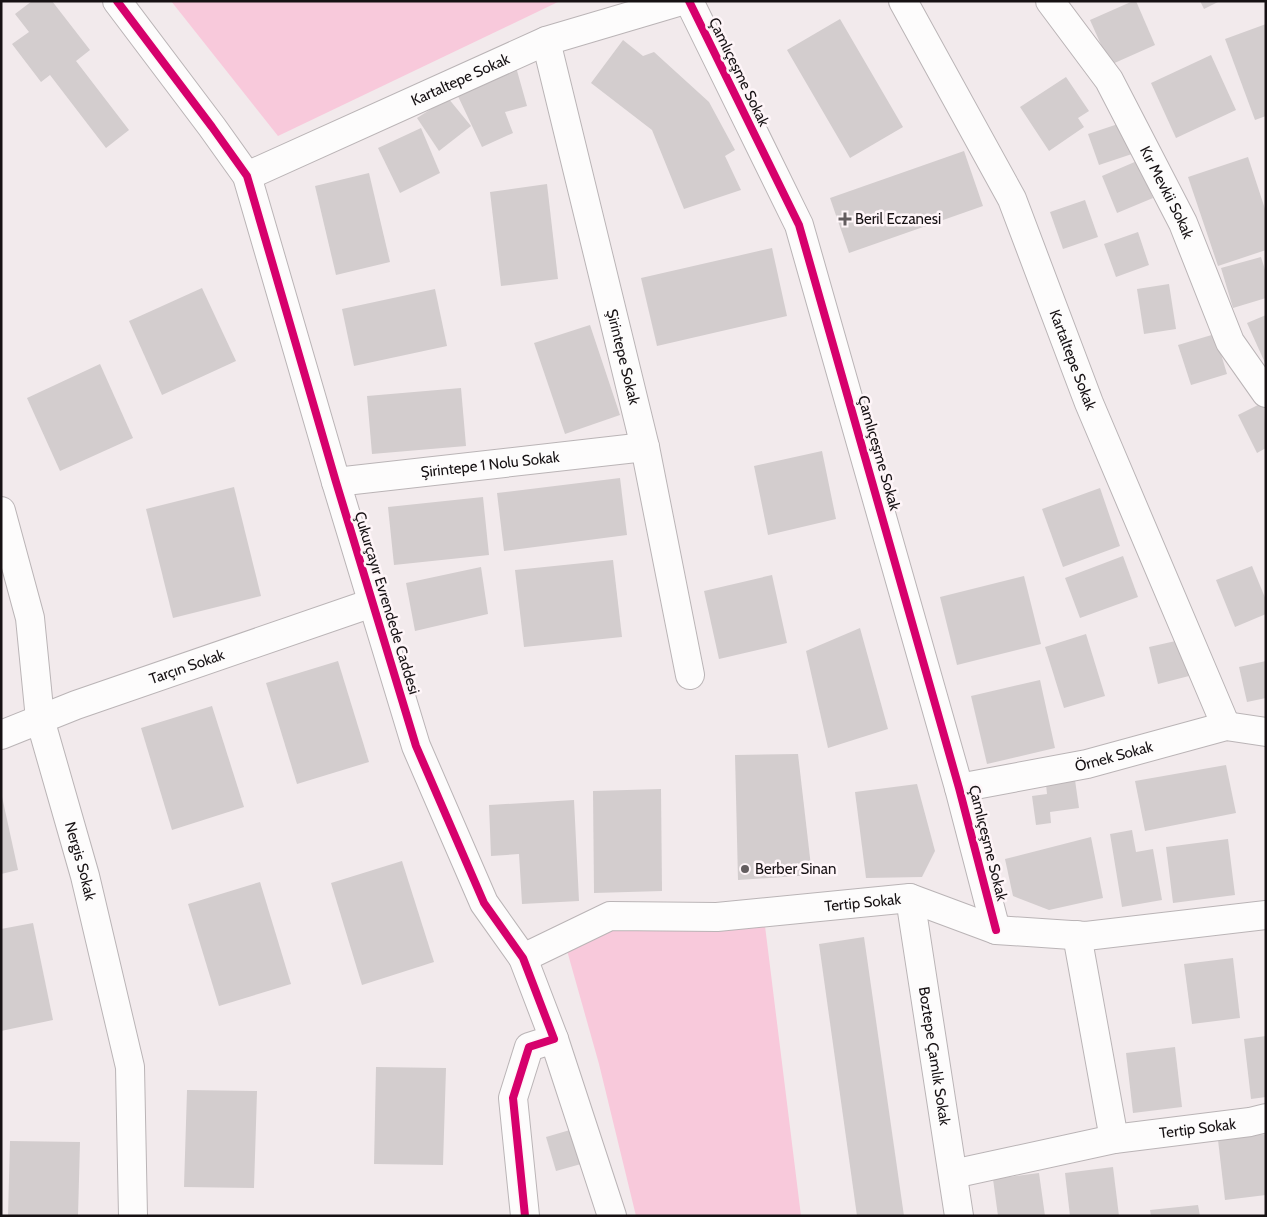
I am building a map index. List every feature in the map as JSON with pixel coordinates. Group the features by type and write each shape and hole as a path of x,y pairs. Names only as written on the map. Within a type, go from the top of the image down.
{"street":[{"name":"Çukurçayır Evrendede Caddesi","path":"117,1 212,127 246,176 416,746 484,903 523,958 554,1039 612,1216"},
{"name":"Kartaltepe Sokak","path":"246,176 546,41 681,1"},
{"name":"Çamlıçeşme Sokak","path":"689,1 800,225 960,788 996,930"},
{"name":"Kartaltepe Sokak","path":"903,1 1012,199 1089,402 1226,726"},
{"name":"Kır Mevkii Sokak","path":"1050,1 1109,80 1183,223 1230,342 1266,393"},
{"name":"Şirintepe Sokak","path":"546,41 645,447 690,675"},
{"name":"Şirintepe 1 Nolu Sokak","path":"336,482 645,447"},
{"name":"Nergis Sokak","path":"1,511 30,618 40,719 85,876 130,1067 134,1216"},
{"name":"Tarçın Sokak","path":"1,735 76,705 372,603"},
{"name":"Örnek Sokak","path":"960,788 1087,764 1226,726 1266,732"},
{"name":"Tertip Sokak","path":"523,958 610,916 716,917 910,898 996,930 1077,935 1266,915"},
{"name":"Boztepe Çamlık Sokak","path":"910,898 959,1216"},
{"path":"1077,935 1114,1139"},
{"path":"525,1216 513,1098 529,1048 554,1039"},
{"name":"Tertip Sokak","path":"953,1174 1114,1139 1250,1122 1266,1118"}],"shaded area":[{"path":"171,1 560,1 278,136"},
{"path":"765,926 801,1216 636,1216 599,1064 566,947 605,931"}],"building":[{"path":"32,1 52,1 90,50 76,61 129,130 106,148 50,75 41,82 12,44 29,32 15,14"},
{"path":"1136,1 1155,45 1110,65 1090,20"},
{"path":"1200,1 1220,1 1204,9"},
{"path":"840,19 903,127 850,158 787,50"},
{"path":"1266,24 1266,116 1255,120 1225,39"},
{"path":"623,40 643,56 654,52 709,102 735,150 725,156 741,190 684,209 652,130 591,83"},
{"path":"1211,55 1236,110 1176,138 1151,83"},
{"path":"516,67 527,106 505,112 513,133 482,147 456,92"},
{"path":"1066,77 1089,111 1078,118 1084,127 1049,151 1020,107"},
{"path":"448,98 471,126 439,151 417,118"},
{"path":"1121,123 1132,154 1099,165 1088,134"},
{"path":"421,128 440,173 400,193 378,148"},
{"path":"964,151 983,206 849,253 830,198"},
{"path":"1248,157 1266,212 1266,250 1218,266 1188,177"},
{"path":"1137,161 1153,198 1117,213 1102,176"},
{"path":"369,173 390,262 336,275 315,186"},
{"path":"547,184 558,279 501,286 490,192"},
{"path":"1085,200 1098,237 1063,249 1050,212"},
{"path":"1138,232 1149,265 1116,277 1104,244"},
{"path":"772,248 787,316 657,346 641,278"},
{"path":"1261,257 1266,273 1266,298 1233,308 1221,268"},
{"path":"1169,284 1176,329 1144,334 1137,289"},
{"path":"202,288 236,361 162,395 129,321"},
{"path":"435,289 447,346 354,366 342,309"},
{"path":"1266,315 1266,365 1247,323"},
{"path":"590,325 620,415 565,434 534,343"},
{"path":"1215,334 1227,374 1191,385 1178,345"},
{"path":"100,364 133,438 60,471 27,398"},
{"path":"461,388 466,446 372,454 367,396"},
{"path":"1264,402 1266,448 1257,453 1238,415"},
{"path":"822,451 836,519 768,535 754,466"},
{"path":"620,478 627,535 504,551 497,493"},
{"path":"234,487 261,596 173,618 146,509"},
{"path":"1100,488 1120,546 1063,567 1042,509"},
{"path":"483,497 489,555 394,565 388,507"},
{"path":"1123,556 1138,597 1080,618 1065,578"},
{"path":"613,560 622,637 524,647 515,570"},
{"path":"1252,566 1266,600 1266,614 1235,627 1216,580"},
{"path":"481,567 488,614 415,631 406,583"},
{"path":"772,575 787,643 719,659 704,591"},
{"path":"1024,576 1041,644 957,665 940,597"},
{"path":"860,628 888,729 828,748 806,651"},
{"path":"1086,634 1105,696 1064,708 1045,647"},
{"path":"1180,640 1189,676 1158,684 1149,647"},
{"path":"338,661 369,762 297,784 266,683"},
{"path":"1266,661 1266,698 1247,702 1239,667"},
{"path":"1040,680 1055,748 987,764 971,696"},
{"path":"212,706 244,807 172,830 141,728"},
{"path":"798,754 812,875 738,880 735,755"},
{"path":"1226,765 1236,813 1145,831 1135,781"},
{"path":"1075,780 1079,808 1050,812 1051,823 1036,825 1032,796 1047,794 1046,784"},
{"path":"917,784 935,851 922,877 866,878 855,792"},
{"path":"661,789 662,891 594,893 593,791"},
{"path":"1,792 18,870 1,874"},
{"path":"574,800 579,901 522,904 519,854 491,856 489,805"},
{"path":"1132,830 1136,852 1153,849 1162,900 1122,907 1110,834"},
{"path":"1091,837 1103,898 1049,910 1013,896 1005,859"},
{"path":"1228,839 1235,895 1173,903 1166,847"},
{"path":"402,861 434,962 362,985 331,883"},
{"path":"260,882 291,984 219,1006 188,904"},
{"path":"33,923 53,1020 1,1031 1,929"},
{"path":"864,937 904,1216 857,1216 819,944"},
{"path":"1233,958 1240,1018 1192,1024 1184,964"},
{"path":"1266,1036 1266,1097 1251,1099 1244,1039"},
{"path":"1175,1047 1182,1107 1133,1113 1126,1053"},
{"path":"376,1067 446,1068 443,1165 374,1164"},
{"path":"187,1090 257,1091 254,1188 184,1187"},
{"path":"570,1130 581,1164 556,1171 546,1137"},
{"path":"1266,1134 1266,1195 1225,1200 1218,1140"},
{"path":"10,1141 80,1142 78,1216 8,1216"},
{"path":"1113,1167 1119,1216 1070,1216 1065,1173"},
{"path":"1039,1173 1045,1216 998,1216 993,1179"},
{"path":"1198,1205 1200,1216 1151,1216 1150,1210"}],"cycle path":[{"path":"117,1 247,176 336,482 416,746 484,903 523,958 554,1039 529,1047 513,1098 525,1216"},
{"path":"689,1 799,225 959,788 996,930"}],"place":[{"name":"Beril Eczanesi","path":"845,219"},
{"name":"Berber Sinan","path":"745,869"}]}
